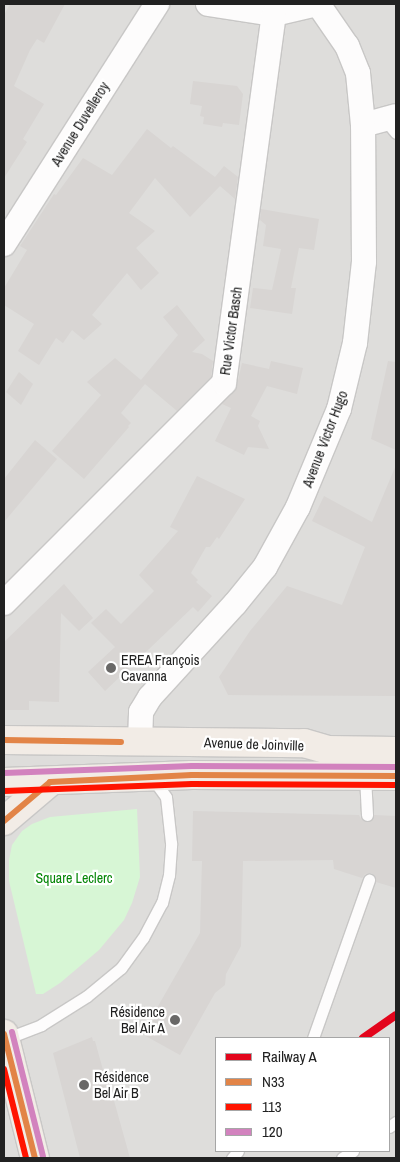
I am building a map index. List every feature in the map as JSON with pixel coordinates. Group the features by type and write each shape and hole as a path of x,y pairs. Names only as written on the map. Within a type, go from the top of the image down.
{"main road":[{"name":"Avenue de Joinville","path":"4,740 304,743 328,750 396,751"},
{"path":"140,742 151,777"},
{"path":"4,782 50,782 192,775 396,776"},
{"path":"4,821 50,782"},
{"path":"4,1036 35,1158"}],"street":[{"name":"Avenue Duvelleroy","path":"4,244 157,4"},
{"path":"208,4 274,14 317,4"},
{"name":"Avenue Victor Hugo","path":"140,742 141,712 150,697 235,604 265,567 298,507 339,408 355,343 364,262 385,124 358,73 347,46 317,4"},
{"name":"Rue Victor Basch","path":"4,603 224,383 274,14"}],"lane":[{"path":"365,776 367,815"},
{"path":"4,1036 41,1026 88,996 121,968 143,938 162,904 169,875 171,843 166,797 151,777"},
{"path":"314,1037 369,880"}],"shaded area":[{"path":"4,4 396,4 396,1158 4,1158"}],"green space":[{"name":"Square Leclerc","path":"137,809 140,877 132,903 124,920 99,950 60,983 43,994 36,994 9,881 9,860 12,845 22,831 32,824 50,817"}],"building":[{"path":"10,4 65,4 44,43 37,39 30,50 14,86 44,104 23,139 27,142 4,178 4,15"},
{"path":"193,81 237,86 243,94 239,125 223,123 222,127 203,124 204,117 200,116 202,106 190,104"},
{"path":"147,129 171,148 173,146 215,177 224,166 238,177 235,199 220,186 190,217 155,178 129,213 155,231 136,248 159,273 141,290 127,273 92,315 102,324 84,340 72,330 63,343 56,338 39,365 18,351 34,324 4,305 4,288 27,250 20,246 54,194 56,195 83,158 112,175"},
{"path":"261,209 319,219 314,250 299,248 291,288 296,288 292,314 250,308 253,288 272,290 281,249 263,246 266,225 260,220"},
{"path":"177,305 205,340 192,352 202,354 213,361 211,377 177,411 145,384 121,413 131,423 129,427 84,479 52,451 101,395 87,382 115,358 141,380 178,335 163,317"},
{"path":"271,361 303,368 297,394 267,386 251,416 260,421 258,426 269,449 248,447 244,455 215,441 231,408 222,404 237,385 242,363 269,369"},
{"path":"388,361 396,362 396,450 371,439"},
{"path":"19,372 33,384 21,405 6,392"},
{"path":"35,440 57,459 4,522 4,479"},
{"path":"396,465 396,696 228,695 219,677 250,631 287,586 342,605 365,547 312,521 324,496 372,522"},
{"path":"197,476 245,499 219,539 217,537 210,547 206,547 191,573 198,580 196,582 212,596 198,612 193,607 105,691 88,672 115,647 91,623 106,609 121,624 154,591 139,575 178,531 170,527"},
{"path":"64,584 93,618 79,631 61,613 59,702 29,701 29,710 4,710 4,642"},
{"path":"193,811 359,815 361,819 367,822 371,821 374,815 396,816 396,888 376,882 375,876 371,873 365,874 362,878 334,869 333,860 243,861 241,946 226,974 225,985 215,993 180,1055 142,1034 200,933 202,861 192,861"},
{"name":"Résidence Bel Air B","path":"92,1037 93,1041 95,1041 111,1099 113,1097 130,1158 80,1158 53,1053"}],"rail line":[{"name":"A","path":"364,1037 396,1015"}],"transit line":[{"name":"N33","path":"4,740 121,742"},
{"name":"120","path":"4,773 192,766 396,767"},
{"name":"N33","path":"4,821 50,782 192,775 396,776"},
{"name":"113","path":"4,791 192,784 396,785"},
{"name":"120","path":"12,1032 43,1156"},
{"name":"N33","path":"4,1034 35,1158"},
{"name":"113","path":"4,1069 26,1158"}],"place":[{"name":"EREA François Cavanna","path":"111,668"},
{"name":"Résidence Bel Air A","path":"175,1020"},
{"name":"Résidence Bel Air B","path":"84,1085"}]}
